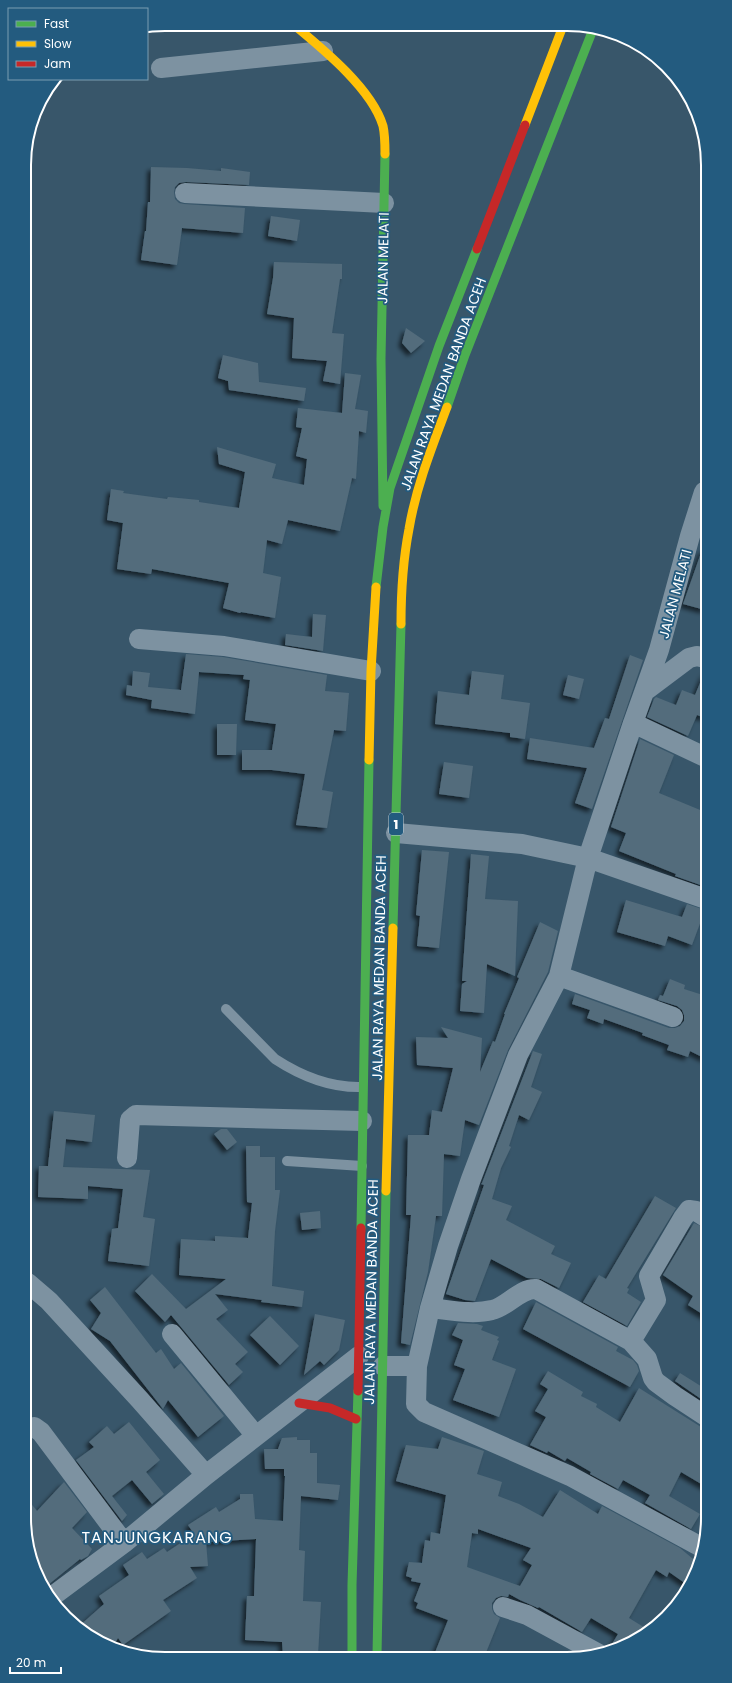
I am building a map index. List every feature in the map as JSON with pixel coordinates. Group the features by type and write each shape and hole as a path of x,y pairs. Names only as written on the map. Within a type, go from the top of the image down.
{"main road":[{"name":"JALAN MELATI","path":"301,31 361,88 382,125 385,142 381,359 383,527"},
{"name":"JALAN RAYA MEDAN BANDA ACEH","path":"352,1652 355,1585 356,1419 359,1356 362,1087 371,671 376,584 383,527 390,488 439,346 561,31"},
{"name":"JALAN RAYA MEDAN BANDA ACEH","path":"376,1652 375,1587 383,1395 401,610 404,564 414,508 422,476 464,355 591,34"},
{"path":"299,1403 330,1408 356,1419"}],"street":[{"path":"161,68 323,51"},
{"path":"185,193 384,203"},
{"name":"JALAN MELATI","path":"698,1545 570,1476 424,1412 418,1407 416,1401 417,1366 430,1308 448,1246 471,1179 518,1054 558,976 588,858 633,724 660,650 690,536 701,501"},
{"path":"139,639 224,646 371,671"},
{"path":"645,691 689,658 697,656 701,657"},
{"path":"633,724 701,755"},
{"path":"396,833 522,844 588,858 701,897"},
{"path":"558,976 673,1017"},
{"path":"127,1158 130,1120 136,1115 362,1121"},
{"path":"631,1341 656,1300 650,1279 651,1272 689,1210 692,1209 701,1214"},
{"path":"31,1286 49,1301 140,1400 206,1475"},
{"path":"430,1308 480,1312 493,1310 529,1290 536,1289 631,1341 647,1359 653,1378 656,1382 701,1413"},
{"path":"172,1334 256,1436"},
{"path":"55,1594 124,1543 206,1475 359,1356"},
{"path":"383,1366 417,1366"},
{"path":"31,1428 34,1427 41,1432 124,1543"},
{"path":"503,1606 526,1615 591,1650"}],"lane":[{"path":"226,1008 275,1059 284,1065 302,1075 336,1086 362,1087"},
{"path":"287,1161 362,1166"}],"building":[{"path":"151,167 221,171 221,168 250,172 249,185 186,182 179,183 175,187 174,192 175,199 179,203 245,208 243,233 182,228 177,265 141,260 146,231 148,202 150,202"},
{"path":"271,216 300,220 297,241 268,236"},
{"path":"274,262 342,264 342,279 340,279 332,333 344,334 340,384 323,381 327,361 292,358 294,318 267,314"},
{"path":"406,328 425,341 411,353 402,343"},
{"path":"223,355 258,363 259,382 306,388 304,401 229,390 228,381 218,378"},
{"path":"345,373 361,375 355,409 368,411 366,433 359,431 356,479 352,478 340,531 288,520 282,544 267,540 263,573 281,577 275,618 240,613 223,608 229,583 152,569 151,574 117,569 123,523 107,520 111,489 124,491 123,493 167,499 168,497 199,500 199,502 239,508 245,472 219,464 217,447 276,464 272,478 304,485 307,459 296,456 302,428 296,427 298,408 342,413"},
{"path":"701,553 701,609 683,604"},
{"path":"313,614 326,615 323,651 285,645 286,634 312,637"},
{"path":"186,654 223,657 327,675 325,691 349,693 346,731 334,730 322,790 333,792 327,828 296,825 305,774 272,770 242,770 242,750 272,750 276,724 245,720 250,680 243,679 244,675 199,672 195,714 151,708 152,700 126,695 127,685 132,686 133,671 150,673 148,687 181,690"},
{"path":"630,655 643,660 592,809 575,803 587,768 527,759 530,738 594,748 605,718 609,719"},
{"path":"472,671 504,675 501,699 530,703 525,739 510,737 510,733 435,724 438,691 469,695"},
{"path":"568,675 584,679 579,699 563,695"},
{"path":"701,681 701,716 697,715 688,736 647,717 656,697 676,705 682,690 695,695"},
{"path":"217,724 237,724 236,755 217,755"},
{"path":"640,739 674,755 659,793 701,810 701,885 675,876 676,874 619,851 626,833 611,827"},
{"path":"444,762 473,766 469,798 439,794"},
{"path":"422,850 449,852 439,948 417,946 420,916 416,915"},
{"path":"471,854 489,856 485,899 518,901 515,976 487,964 484,1013 460,1011 462,984 467,981 462,981"},
{"path":"626,900 682,917 687,904 701,909 701,921 692,945 668,936 665,946 617,932"},
{"path":"540,922 558,931 548,972 508,1050 479,1125 465,1120 460,1156 444,1154 442,1216 436,1216 428,1272 410,1345 401,1343 411,1215 406,1215 408,1135 429,1135 432,1110 442,1112 453,1068 417,1065 416,1037 448,1038 441,1027 482,1038 480,1072 493,1041 495,1042 504,1014 519,978 517,977"},
{"path":"670,979 685,985 684,989 701,994 701,1056 690,1051 688,1057 667,1050 669,1045 642,1035 643,1033 604,1019 603,1024 587,1018 590,1010 572,1004 575,994 669,1028 680,1026 684,1021 682,1010 677,1006 658,1000 660,995 663,996"},
{"path":"533,1051 542,1054 531,1087 542,1092 529,1120 519,1115 509,1146 511,1147 501,1168 492,1199 512,1206 506,1220 555,1246 551,1254 571,1263 559,1288 541,1279 527,1278 491,1259 475,1301 465,1300 446,1294 484,1185 481,1184"},
{"path":"54,1111 95,1115 92,1142 66,1139 63,1167 150,1170 143,1217 155,1219 149,1266 108,1261 112,1229 118,1228 123,1189 88,1186 88,1199 38,1197 39,1166 48,1166"},
{"path":"221,1129 227,1129 237,1142 227,1150 214,1134"},
{"path":"246,1146 260,1146 260,1157 275,1157 275,1190 280,1190 275,1231 272,1286 304,1291 302,1307 215,1294 228,1310 216,1319 248,1352 235,1364 243,1372 229,1385 171,1315 165,1322 135,1291 152,1274 186,1309 226,1279 179,1275 181,1239 215,1241 215,1236 248,1238 252,1203 247,1202"},
{"path":"655,1196 676,1208 627,1288 629,1289 627,1293 641,1302 627,1326 583,1302 599,1275 606,1279"},
{"path":"320,1211 321,1228 302,1230 300,1213"},
{"path":"694,1223 701,1226 701,1313 688,1305 693,1296 663,1275"},
{"path":"105,1287 156,1353 161,1349 174,1369 181,1363 224,1416 198,1437 168,1400 163,1409 110,1341 91,1329 101,1313 90,1300"},
{"path":"536,1302 618,1347 616,1351 633,1360 639,1371 630,1387 523,1329"},
{"path":"315,1314 345,1320 339,1350 324,1365 320,1361 304,1375"},
{"path":"270,1316 299,1346 280,1365 250,1335"},
{"path":"458,1323 477,1324 483,1326 481,1330 499,1337 492,1360 516,1369 499,1417 453,1400 465,1369 454,1365 463,1340 452,1335"},
{"path":"548,1371 583,1392 581,1396 597,1404 596,1407 620,1422 639,1388 701,1427 701,1484 681,1472 669,1496 700,1514 691,1529 645,1503 650,1495 623,1480 618,1489 590,1474 591,1472 567,1458 565,1461 548,1451 547,1453 530,1445 546,1417 535,1411 548,1389 540,1384"},
{"path":"680,1373 701,1386 701,1399 675,1381"},
{"path":"129,1422 160,1460 146,1472 164,1494 152,1504 132,1480 112,1496 127,1515 122,1521 76,1460 94,1447 89,1442 107,1426 114,1434"},
{"path":"297,1437 297,1440 310,1440 310,1453 317,1453 317,1483 340,1485 338,1500 301,1496 299,1550 305,1551 303,1601 321,1602 318,1652 283,1652 282,1642 245,1640 247,1596 254,1596 256,1539 206,1542 208,1566 190,1567 197,1578 163,1600 171,1611 123,1645 118,1638 116,1642 83,1623 104,1604 99,1596 129,1575 123,1565 142,1552 147,1559 164,1548 167,1552 194,1534 188,1525 216,1507 219,1512 240,1499 240,1494 253,1494 255,1519 283,1521 284,1469 265,1469 264,1449 278,1449 282,1438"},
{"path":"442,1437 484,1451 477,1474 502,1482 498,1496 519,1504 543,1517 560,1490 598,1514 602,1506 680,1548 694,1560 691,1569 684,1583 669,1572 667,1577 656,1570 629,1618 644,1627 626,1638 612,1644 618,1634 591,1618 582,1632 539,1607 538,1608 509,1594 508,1597 501,1596 496,1598 492,1603 494,1614 500,1618 486,1652 435,1652 448,1620 416,1608 418,1603 414,1601 421,1583 411,1581 412,1578 406,1576 409,1562 422,1563 425,1540 430,1541 431,1532 440,1534 446,1495 396,1481 406,1445 438,1449","holes":["478,1529 531,1548 523,1560 532,1565 520,1586 467,1567 472,1533 478,1534"]},
{"path":"64,1482 87,1512 72,1528 92,1549 88,1556 81,1560 80,1559 49,1584 41,1569 32,1535 31,1504 37,1511"}],"traffic: fast":[{"path":"447,407 465,355 591,34"},
{"path":"383,506 381,359 385,154"},
{"path":"376,587 383,527 390,488 439,346 477,249"},
{"path":"393,928 401,624"},
{"path":"361,1228 369,760"},
{"path":"377,1652 386,1191"},
{"path":"352,1652 352,1585 358,1391"}],"traffic: slow":[{"path":"301,31 332,58 358,84 369,98 383,126 385,136 385,154"},
{"path":"525,125 561,31"},
{"path":"401,624 404,565 412,513 425,467 447,407"},
{"path":"369,760 371,671 376,587"},
{"path":"386,1191 393,928"}],"traffic: jam":[{"path":"477,249 525,125"},
{"path":"358,1391 361,1228"},
{"path":"299,1403 330,1408 356,1419"}],"district":[{"name":"TANJUNGKARANG","path":"157,1537"}]}
